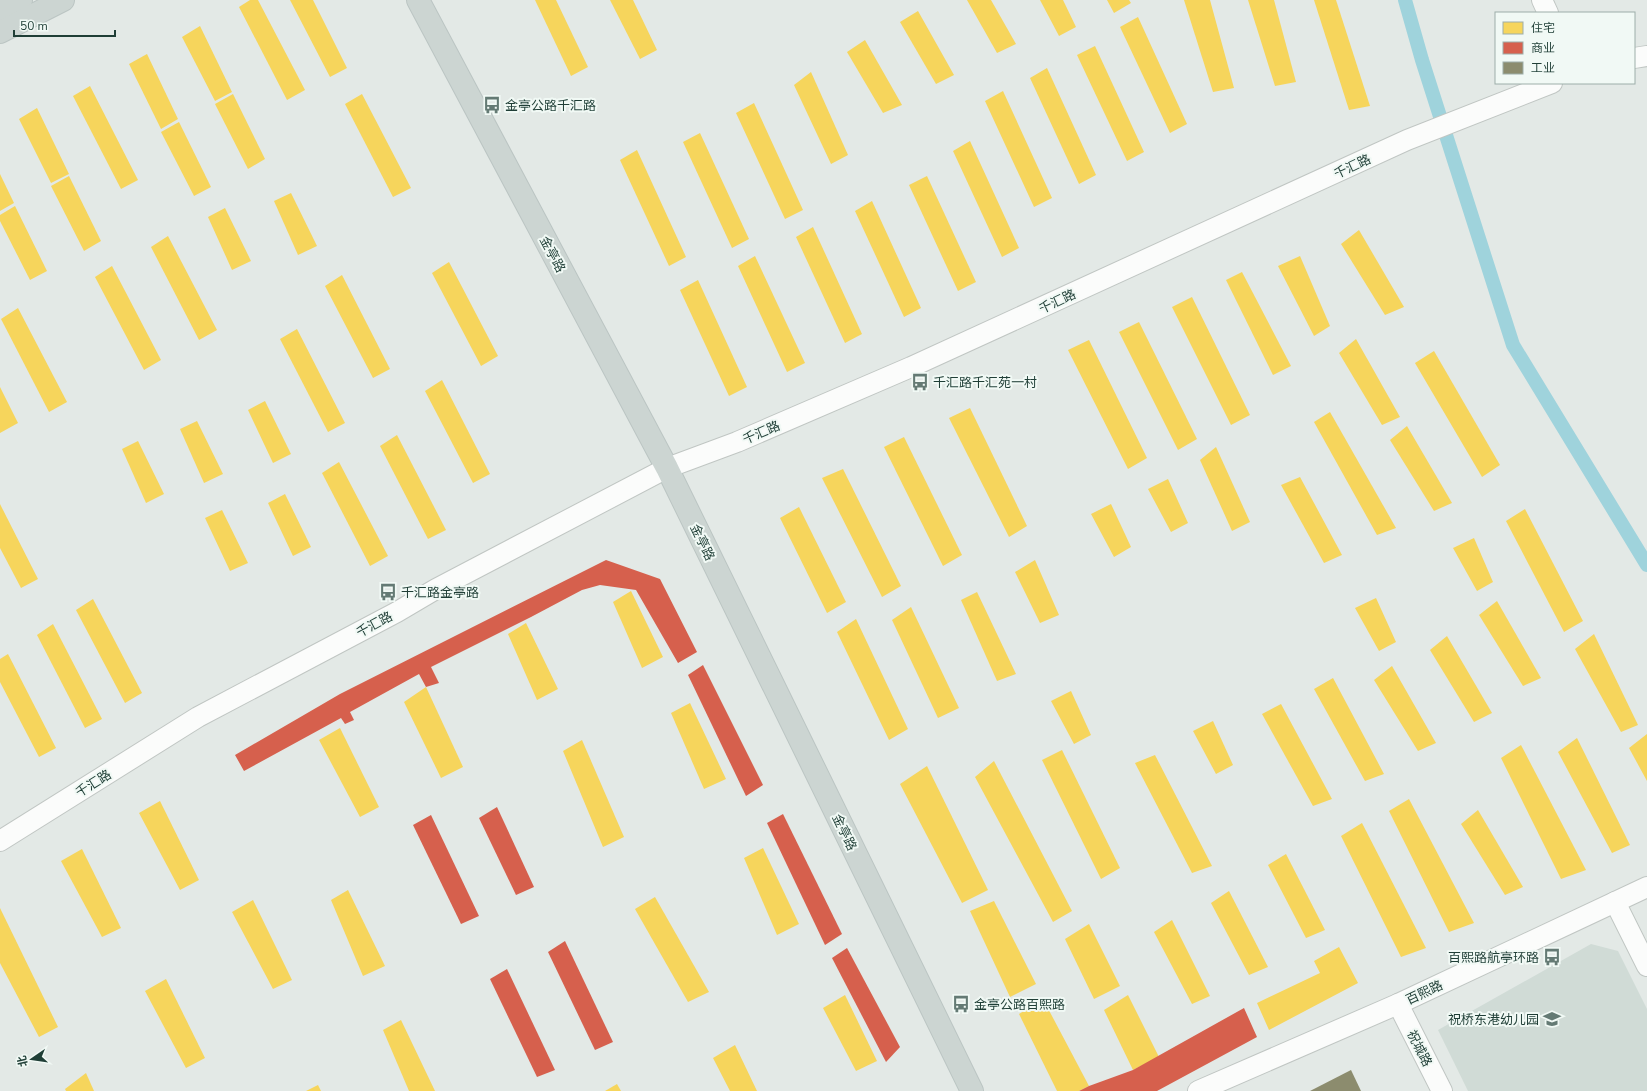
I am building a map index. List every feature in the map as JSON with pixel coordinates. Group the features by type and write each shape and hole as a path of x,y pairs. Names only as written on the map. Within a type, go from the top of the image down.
{"main road":[{"path":"0,10 20,0"},
{"path":"0,32 63,0"},
{"name":"金亭路","path":"418,0 667,468 972,1091"}],"street":[{"path":"1542,0 1548,12"},
{"path":"1635,58 1647,56"},
{"name":"千汇路","path":"0,841 198,717 667,468 737,442 911,367 1407,140 1549,84"},
{"name":"百熙路","path":"1198,1091 1398,1004 1647,887"},
{"path":"1615,902 1647,966"},
{"name":"祝城路","path":"1398,1004 1442,1091"}],"shaded area":[{"name":"祝桥东港幼儿园","path":"1591,944 1618,951 1647,1009 1647,1091 1468,1091 1438,1030"}],"building: 住宅":[{"path":"250,0 258,0 305,90 287,100 239,7"},
{"path":"290,0 313,0 347,68 330,77"},
{"path":"535,0 556,0 588,67 571,76"},
{"path":"610,0 633,0 657,50 640,59"},
{"path":"967,0 991,0 1016,44 997,53"},
{"path":"1040,0 1063,0 1076,27 1059,36"},
{"path":"1107,0 1129,0 1131,3 1114,13"},
{"path":"1184,0 1210,0 1234,88 1213,92"},
{"path":"1248,0 1274,0 1296,82 1275,86"},
{"path":"1314,0 1336,0 1370,106 1349,110"},
{"path":"918,11 954,75 936,84 900,22"},
{"path":"1138,17 1187,124 1170,133 1120,27"},
{"path":"200,26 232,92 215,101 182,37"},
{"path":"865,40 902,105 883,113 847,52"},
{"path":"1095,46 1144,152 1127,161 1077,55"},
{"path":"147,54 178,119 161,129 129,64"},
{"path":"1047,68 1096,175 1079,184 1030,78"},
{"path":"811,72 848,155 831,164 794,85"},
{"path":"90,86 138,180 121,189 73,96"},
{"path":"1003,91 1052,198 1034,207 985,101"},
{"path":"233,94 265,159 248,169 215,104"},
{"path":"362,94 411,188 393,197 345,104"},
{"path":"754,103 803,210 785,219 736,113"},
{"path":"37,108 69,174 51,183 19,119"},
{"path":"179,122 211,187 194,196 161,132"},
{"path":"700,133 749,239 732,248 683,142"},
{"path":"970,141 1019,248 1002,257 953,151"},
{"path":"637,150 686,257 669,266 620,160"},
{"path":"0,174 14,203 0,211"},
{"path":"69,176 101,241 84,251 51,186"},
{"path":"927,176 976,282 958,291 909,185"},
{"path":"291,193 317,246 298,255 274,201"},
{"path":"872,201 921,308 904,317 855,211"},
{"path":"15,206 47,271 30,280 0,221 0,215"},
{"path":"225,208 251,261 232,270 208,217"},
{"path":"813,227 862,334 845,343 796,237"},
{"path":"1359,230 1404,307 1385,315 1341,244"},
{"path":"168,236 217,330 199,340 151,247"},
{"path":"755,256 805,363 787,372 738,266"},
{"path":"1300,256 1330,326 1314,336 1278,266"},
{"path":"449,262 498,356 481,366 432,273"},
{"path":"112,266 161,360 144,370 95,277"},
{"path":"1242,272 1291,366 1273,375 1226,280"},
{"path":"342,275 390,369 373,378 325,286"},
{"path":"698,280 747,387 729,396 680,290"},
{"path":"1192,297 1250,415 1231,425 1172,307"},
{"path":"18,308 67,402 49,412 1,319"},
{"path":"1139,322 1197,439 1178,450 1119,332"},
{"path":"297,329 345,423 328,432 280,339"},
{"path":"1356,339 1400,417 1382,425 1339,353"},
{"path":"1089,340 1147,458 1128,469 1068,350"},
{"path":"1434,351 1500,465 1482,477 1415,363"},
{"path":"442,380 490,474 473,483 425,391"},
{"path":"0,387 18,423 0,433"},
{"path":"265,401 291,454 273,463 248,410"},
{"path":"970,408 1027,526 1009,537 949,418"},
{"path":"1330,412 1396,528 1377,535 1314,422"},
{"path":"197,421 223,474 204,483 180,429"},
{"path":"1407,426 1452,503 1434,511 1390,440"},
{"path":"397,435 446,530 428,539 380,446"},
{"path":"904,437 962,555 943,566 884,447"},
{"path":"138,441 164,494 146,503 122,449"},
{"path":"1216,447 1250,522 1232,531 1200,460"},
{"path":"339,462 388,556 370,566 322,473"},
{"path":"843,469 901,586 882,597 822,478"},
{"path":"1300,477 1342,555 1324,563 1281,485"},
{"path":"1168,479 1188,523 1171,532 1148,489"},
{"path":"285,494 311,547 293,556 268,503"},
{"path":"0,504 38,579 21,588 0,548"},
{"path":"1111,504 1131,547 1114,557 1091,514"},
{"path":"799,507 846,602 827,613 780,518"},
{"path":"1525,509 1583,621 1564,632 1506,521"},
{"path":"222,510 248,563 230,571 205,518"},
{"path":"1474,538 1493,582 1477,591 1453,548"},
{"path":"1035,560 1059,615 1040,623 1015,572"},
{"path":"631,591 663,657 642,668 613,602"},
{"path":"977,592 1016,674 997,681 961,600"},
{"path":"1376,598 1396,642 1379,651 1355,608"},
{"path":"93,599 142,693 125,703 76,610"},
{"path":"1497,601 1541,678 1523,686 1479,615"},
{"path":"911,607 959,708 938,718 892,620"},
{"path":"856,619 908,729 889,740 837,632"},
{"path":"526,623 558,689 537,700 508,634"},
{"path":"53,624 102,719 85,728 37,635"},
{"path":"1594,634 1638,725 1621,732 1575,649"},
{"path":"1447,636 1492,713 1474,722 1430,650"},
{"path":"8,654 56,748 39,757 0,682 0,659"},
{"path":"1392,666 1436,743 1418,751 1374,680"},
{"path":"1333,678 1384,774 1365,781 1314,689"},
{"path":"426,687 463,767 441,778 404,702"},
{"path":"1071,691 1091,735 1074,744 1051,701"},
{"path":"690,703 726,779 704,789 671,713"},
{"path":"1281,704 1332,799 1313,806 1262,714"},
{"path":"1213,721 1233,765 1216,774 1193,731"},
{"path":"340,728 379,807 360,817 319,740"},
{"path":"1647,734 1647,781 1629,748"},
{"path":"1577,738 1630,845 1612,853 1558,752"},
{"path":"582,740 624,837 603,847 563,751"},
{"path":"1521,745 1586,870 1561,879 1501,758"},
{"path":"1062,750 1120,868 1101,879 1042,760"},
{"path":"1155,755 1212,866 1192,873 1135,763"},
{"path":"994,761 1072,911 1053,922 975,777"},
{"path":"927,766 988,890 962,903 900,784"},
{"path":"1409,799 1474,923 1449,932 1389,811"},
{"path":"160,801 199,880 180,890 139,813"},
{"path":"1478,810 1523,887 1505,895 1461,824"},
{"path":"1362,823 1426,948 1401,957 1341,836"},
{"path":"763,848 799,924 777,935 744,858"},
{"path":"82,849 121,928 102,937 61,861"},
{"path":"1286,854 1325,930 1306,938 1268,865"},
{"path":"348,890 385,966 363,976 331,900"},
{"path":"1229,891 1268,967 1249,975 1211,903"},
{"path":"655,897 709,992 688,1002 635,909"},
{"path":"253,900 292,980 273,989 232,912"},
{"path":"994,901 1036,984 1010,997 970,911"},
{"path":"0,908 58,1027 39,1037 0,963"},
{"path":"1172,920 1210,996 1192,1004 1154,932"},
{"path":"1089,924 1120,986 1094,999 1065,939"},
{"path":"1339,947 1358,983 1269,1030 1257,1003 1320,973 1314,961"},
{"path":"166,979 205,1058 186,1068 145,991"},
{"path":"845,995 877,1061 856,1071 823,1008"},
{"path":"1128,995 1159,1057 1133,1070 1104,1010"},
{"path":"1043,999 1089,1086 1079,1091 1057,1091 1019,1014"},
{"path":"401,1020 435,1091 409,1091 383,1030"},
{"path":"735,1045 757,1091 730,1091 713,1058"},
{"path":"86,1073 94,1091 66,1091 65,1089"},
{"path":"617,1084 621,1091 605,1091"},
{"path":"318,1085 321,1091 306,1091"}],"building: 商业":[{"path":"606,560 660,579 697,652 678,663 636,590 600,585 582,590 431,667 439,683 426,687 419,674 350,712 354,720 345,724 341,718 244,771 235,755 340,694"},
{"path":"703,665 763,785 746,796 688,675"},
{"path":"497,807 534,887 516,895 479,818"},
{"path":"783,814 842,934 825,945 767,823"},
{"path":"431,815 479,916 461,924 413,825"},
{"path":"565,941 613,1042 595,1050 548,952"},
{"path":"847,948 900,1047 886,1062 832,958"},
{"path":"507,969 555,1070 537,1077 490,979"},
{"path":"1244,1008 1257,1037 1157,1091 1079,1091 1133,1070"}],"building: 工业":[{"path":"1351,1070 1361,1091 1310,1091"}],"waterway":[{"path":"1405,0 1422,60 1513,345 1647,565"}],"place":[{"name":"金亭公路千汇路","path":"492,105"},
{"name":"千汇路千汇苑一村","path":"920,382"},
{"name":"千汇路金亭路","path":"388,592"},
{"name":"百熙路航亭环路","path":"1552,957"},
{"name":"金亭公路百熙路","path":"961,1004"},
{"name":"祝桥东港幼儿园","path":"1552,1019"}]}
